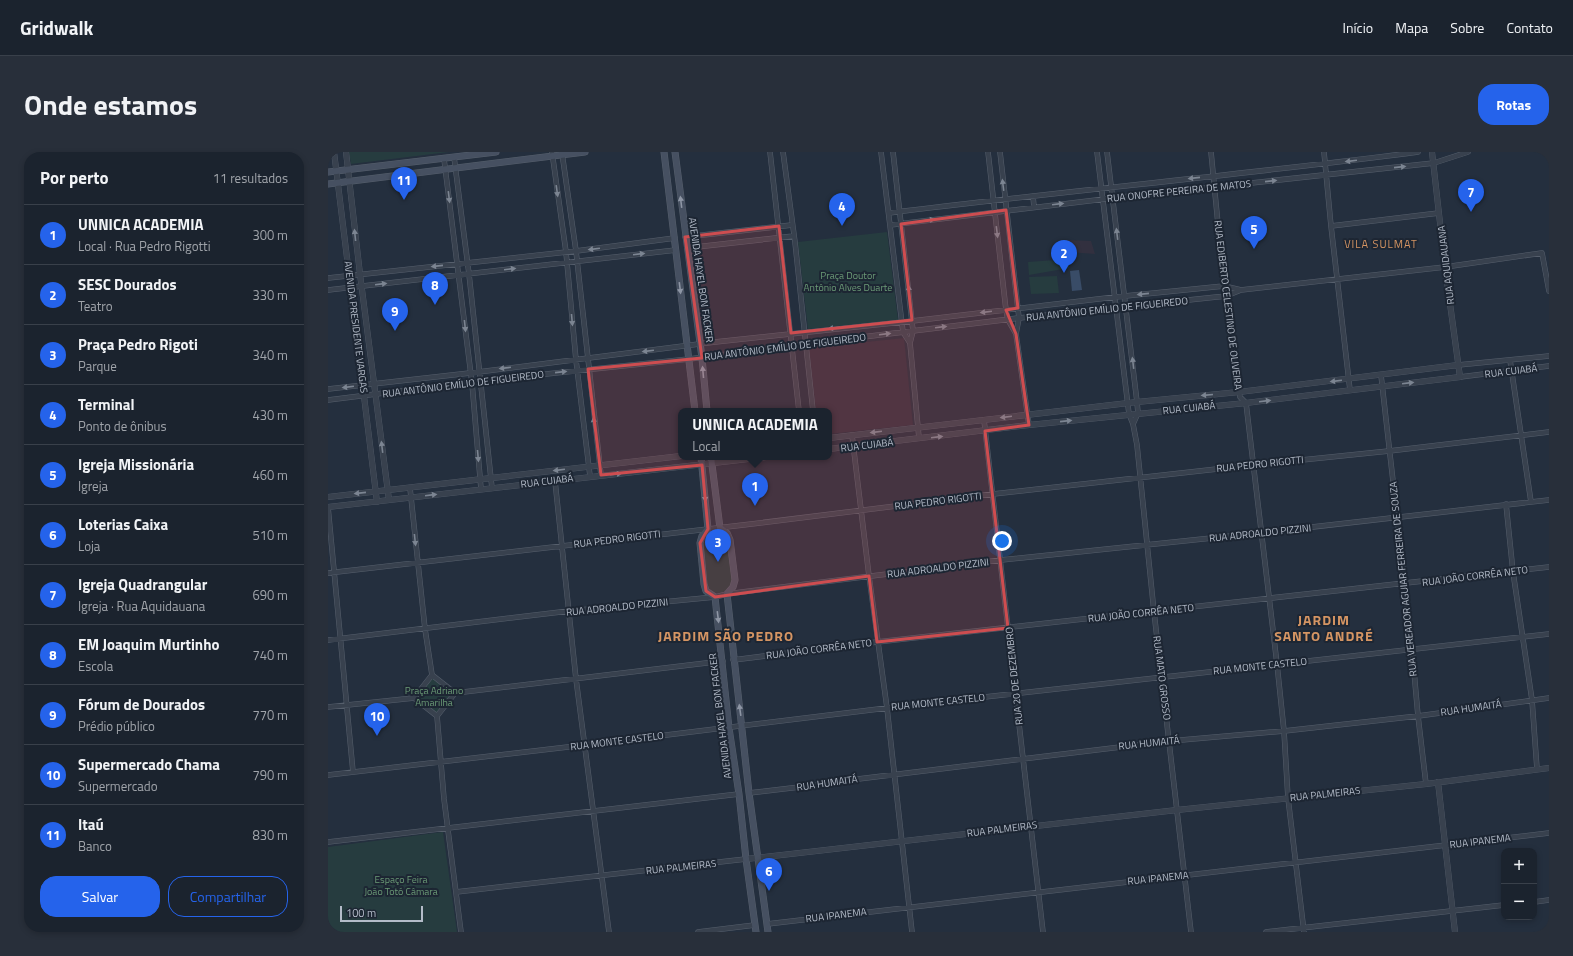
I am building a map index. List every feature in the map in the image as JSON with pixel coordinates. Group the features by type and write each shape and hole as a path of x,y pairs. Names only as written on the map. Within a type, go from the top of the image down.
{"main road":[{"path":"328,172 496,152"},
{"path":"328,184 552,154 585,152"},
{"name":"AVENIDA HAYEL BON FACKER","path":"664,152 695,408"},
{"name":"AVENIDA HAYEL BON FACKER","path":"675,152 702,358 707,408"},
{"path":"701,460 708,529 702,536 700,543 704,584 706,591 716,597"},
{"name":"AVENIDA HAYEL BON FACKER","path":"711,460 720,528 727,533 730,540 735,580 733,587 727,594 733,660 768,932"},
{"name":"AVENIDA HAYEL BON FACKER","path":"716,597 729,728 756,929"}],"street":[{"name":"AVENIDA PRESIDENTE VARGAS","path":"334,152 377,502"},
{"name":"AVENIDA PRESIDENTE VARGAS","path":"346,152 361,286 389,500"},
{"path":"770,152 800,408"},
{"path":"783,152 794,236 813,408"},
{"path":"881,152 901,322 903,332 910,343"},
{"path":"894,152 899,212 913,331 910,343 919,438"},
{"path":"988,152 1006,310 1008,320 1016,334"},
{"path":"1000,152 1019,318 1016,334 1028,425"},
{"name":"RUA MATO GROSSO","path":"1097,152 1129,414 1133,424 1140,477 1191,932"},
{"path":"1107,152 1137,402 1138,413 1133,424"},
{"name":"RUA EDIBERTO CELESTINO DE OLIVEIRA","path":"1211,152 1224,286 1239,392 1240,397 1246,403 1260,533 1277,664 1284,731 1288,798 1304,930"},
{"path":"1324,152 1350,390"},
{"name":"RUA ONOFRE PEREIRA DE MATOS","path":"889,214 1005,199 1326,164 1418,152"},
{"name":"RUA AQUIDAUANA","path":"1432,152 1445,267 1460,377"},
{"name":"RUA ONOFRE PEREIRA DE MATOS","path":"1460,152 1472,152"},
{"name":"RUA ONOFRE PEREIRA DE MATOS","path":"890,225 1006,210 1434,163 1468,152"},
{"path":"562,153 576,251 601,475"},
{"path":"552,154 566,252 577,370 590,476"},
{"path":"454,157 469,274 492,488"},
{"path":"444,158 472,382 481,489"},
{"path":"1033,196 1034,207"},
{"path":"1331,226 1440,213"},
{"path":"685,236 792,225"},
{"path":"687,248 794,236"},
{"path":"328,278 576,251 675,238"},
{"path":"328,290 676,250"},
{"name":"RUA ANTÔNIO EMÍLIO DE FIGUEIREDO","path":"328,400 577,370 689,360 805,344 1019,318 1226,296 1242,290 1445,267 1542,253 1549,291"},
{"name":"RUA ANTÔNIO EMÍLIO DE FIGUEIREDO","path":"328,389 479,372 804,331 912,321 1115,297 1224,286 1242,290"},
{"name":"RUA CUIABÁ","path":"832,438 1128,403 1239,392 1458,365 1549,356"},
{"path":"1510,360 1520,436 1531,502"},
{"name":"RUA CUIABÁ","path":"832,449 1028,425 1246,403 1549,366"},
{"name":"RUA VEREADOR AGUIAR FERREIRA DE SOUZA","path":"1381,375 1426,784"},
{"name":"RUA 20 DE DEZEMBRO","path":"984,420 1043,932"},
{"name":"RUA PEDRO RIGOTTI","path":"328,573 720,528 1140,477 1389,451 1549,432"},
{"path":"852,435 877,642 887,708 912,932"},
{"name":"RUA CUIABÁ","path":"328,497 599,464 678,456"},
{"name":"RUA CUIABÁ","path":"328,507 590,476 702,465 711,460"},
{"path":"555,481 576,679 594,811 608,932"},
{"path":"410,488 425,629 432,675 455,693"},
{"name":"RUA ADROALDO PIZZINI","path":"328,640 569,611 716,597 727,594 1001,560 1260,533 1549,500"},
{"path":"1506,504 1513,572 1532,700 1537,769"},
{"path":"328,507 353,772"},
{"name":"RUA JOÃO CORRÊA NETO","path":"733,660 877,642 1269,600 1549,567"},
{"name":"RUA MONTE CASTELO","path":"328,775 1016,693 1549,634"},
{"path":"461,932 447,828 436,716 455,693 723,661"},
{"path":"414,698 432,675"},
{"path":"328,707 414,698 436,716"},
{"name":"RUA HUMAITÁ","path":"749,793 1022,758 1170,741 1284,731 1418,716 1549,698"},
{"name":"RUA PALMEIRAS","path":"456,892 1031,826 1426,784 1549,768"},
{"path":"1438,782 1444,846 1455,932"},
{"path":"328,842 739,794"},
{"name":"RUA IPANEMA","path":"767,924 1549,833"},
{"path":"1537,902 1549,900"},
{"path":"1266,932 1304,930 1501,905"},
{"path":"698,932 756,929"}],"highlighted area":[{"path":"1006,210 1018,308 1006,310 1016,334 1029,425 985,431 1008,628 877,642 869,576 715,597 706,591 700,543 708,529 702,465 601,475 588,369 702,358 685,237 779,226 791,333 912,320 901,224"}],"shaded area":[{"path":"1066,240 1091,241 1095,254 1068,252"},
{"path":"904,338 913,425 832,434 832,408 816,408 809,348"}],"green space":[{"path":"349,152 449,152 351,164"},
{"name":"Praça Doutor Antônio Alves Duarte","path":"887,232 898,320 808,329 798,242"},
{"path":"1069,259 1069,268 1029,275 1028,262"},
{"path":"1057,276 1059,293 1031,294 1029,277"},
{"path":"720,533 726,536 729,540 733,581 728,589 717,593 710,590 707,586 702,546 708,536"},
{"name":"Praça Adriano Amarilha","path":"432,677 453,694 436,715 415,698"},
{"name":"Espaço Feira João Totó Câmara","path":"443,832 457,932 328,932 328,847"}],"water":[{"path":"1079,270 1082,290 1072,291 1070,271"}],"place":[{"name":"Itaú","path":"404,200"},
{"name":"Igreja Quadrangular","path":"1471,212"},
{"name":"Terminal","path":"842,226"},
{"name":"Igreja Missionária","path":"1254,249"},
{"name":"SESC Dourados","path":"1064,273"},
{"name":"EM Joaquim Murtinho","path":"435,305"},
{"name":"Fórum de Dourados","path":"395,331"},
{"name":"UNNICA ACADEMIA","path":"755,506"},
{"name":"Praça Pedro Rigoti","path":"718,562"},
{"name":"Supermercado Chama","path":"377,736"},
{"name":"Loterias Caixa","path":"769,891"}],"district":[{"name":"VILA SULMAT","path":"1381,244"},
{"name":"JARDIM SANTO ANDRÉ","path":"1324,628"},
{"name":"JARDIM SÃO PEDRO","path":"726,635"}]}
